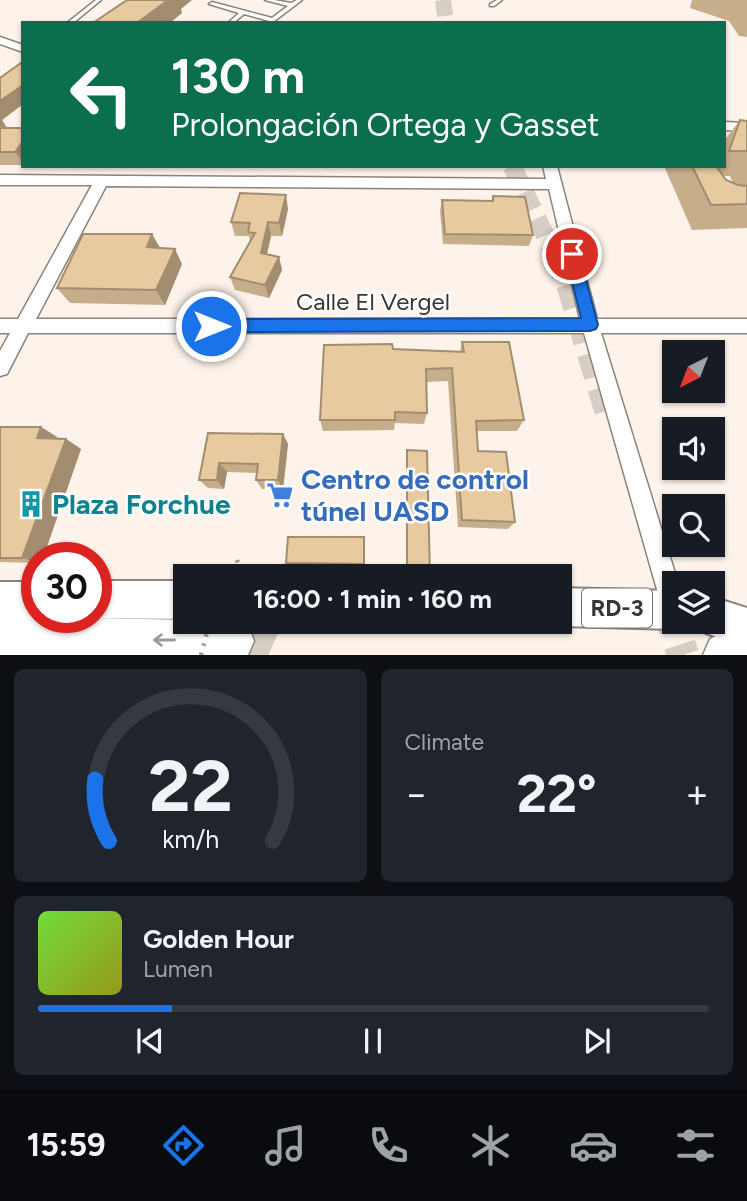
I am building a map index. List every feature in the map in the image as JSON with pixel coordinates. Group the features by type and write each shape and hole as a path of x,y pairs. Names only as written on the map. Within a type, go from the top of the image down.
{"highway":[{"path":"0,638 214,639"},
{"path":"726,655 747,642"}],"main road":[{"path":"112,600 173,600"},
{"path":"0,601 21,601"},
{"name":"RD-3","path":"572,607 662,609"},
{"path":"725,620 747,628"}],"street":[{"path":"0,40 21,48"},
{"path":"726,126 747,127"},
{"path":"0,180 552,175 590,325 663,571"},
{"path":"0,368 102,180"},
{"name":"Calle El Vergel","path":"0,326 747,326"}],"lane":[{"path":"72,21 99,0"},
{"path":"216,0 212,4 268,21"},
{"path":"267,0 292,5"},
{"path":"272,21 300,0"},
{"path":"492,5 500,0"},
{"path":"232,21 243,12"}],"building":[{"path":"127,0 168,0 140,21 96,21"},
{"path":"21,63 21,86 0,101 0,78"},
{"path":"740,120 747,121 747,151 729,151"},
{"path":"0,128 21,128 21,144 15,152 0,152"},
{"path":"693,168 717,168 726,180 747,186 747,204 711,205"},
{"path":"240,193 286,195 279,223 268,222 261,253 279,257 265,285 230,277 255,233 248,232 250,223 231,222"},
{"path":"493,196 525,197 533,235 445,234 442,200 493,201"},
{"path":"83,234 152,234 147,247 175,249 156,290 57,288"},
{"path":"462,342 509,342 524,420 476,421 478,451 506,452 515,522 462,520 452,368 426,369 427,413 395,412 395,420 320,420 324,345 392,344 393,349 464,352"},
{"name":"Plaza Forchue","path":"0,427 41,427 37,438 66,439 28,542 21,542 21,558 0,558"},
{"path":"208,433 283,434 278,480 256,480 258,464 219,463 217,480 199,480"},
{"path":"407,450 427,451 430,564 407,564"},
{"path":"288,537 364,537 364,564 286,563"}],"tunnel":[{"path":"443,0 446,21"},
{"path":"513,168 554,254"},
{"path":"553,252 567,281 609,420"},
{"path":"676,634 683,655"},
{"path":"232,641 269,648 285,655"}],"place":[{"name":"Centro de control túnel UASD","path":"280,495"},
{"name":"Plaza Forchue","path":"31,504"}],"route":[{"path":"211,326 590,325 572,254"}]}
